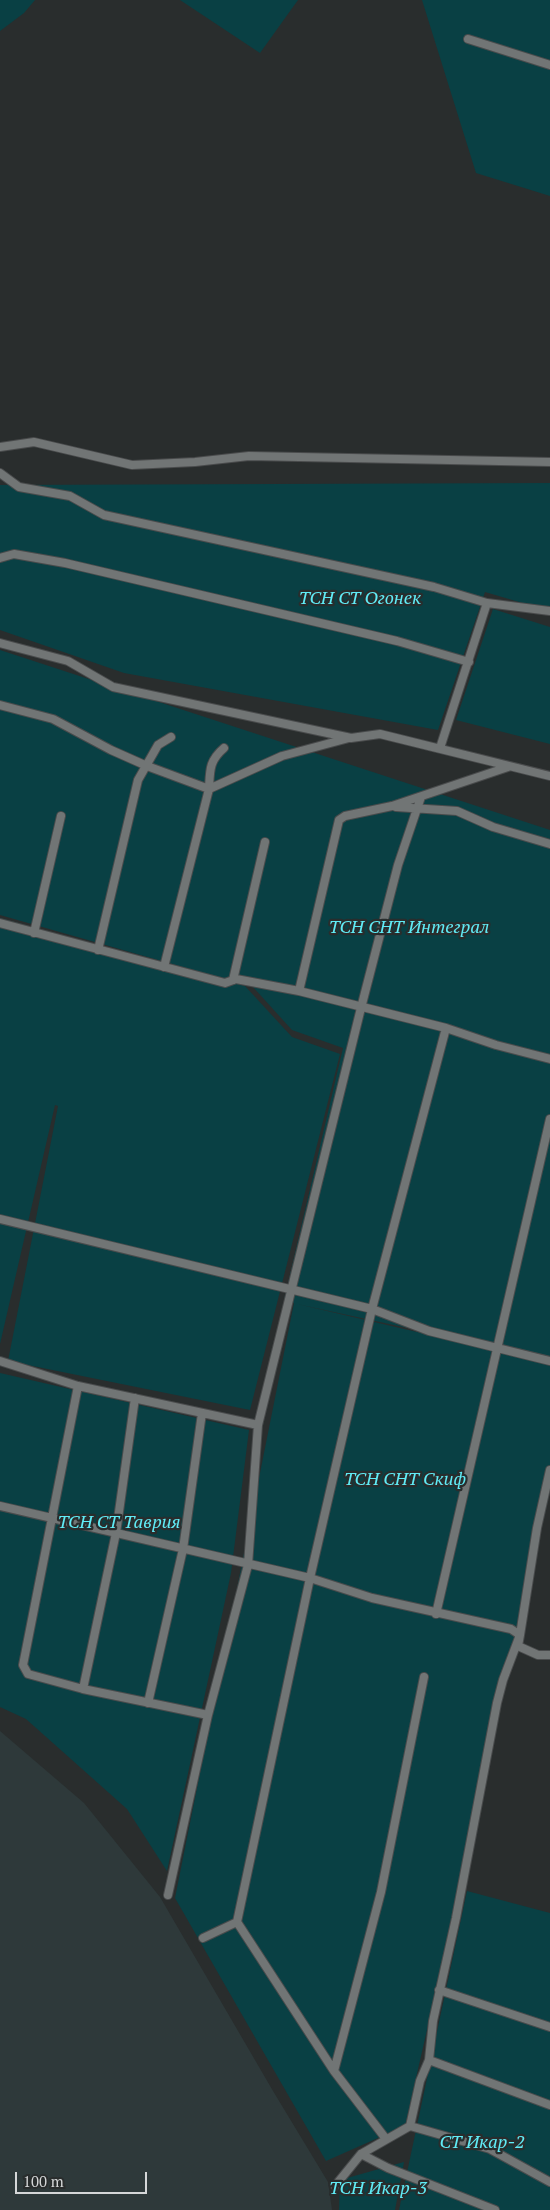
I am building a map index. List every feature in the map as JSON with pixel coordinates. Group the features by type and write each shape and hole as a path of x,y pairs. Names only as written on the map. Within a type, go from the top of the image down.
{"street":[{"path":"468,40 550,65"},
{"path":"0,447 34,442 132,465 195,462 249,456 550,462"},
{"path":"0,473 19,487 70,496 104,515 434,587 487,603 550,612"},
{"path":"0,558 14,554 65,563 397,641 469,662"},
{"path":"440,748 487,603"},
{"path":"0,643 68,661 113,687 352,738"},
{"path":"0,705 53,719 111,750 147,766 209,789 282,756 352,738 380,734 550,776"},
{"path":"98,950 138,780 158,745 171,737"},
{"path":"164,967 209,789 214,756 224,748"},
{"path":"299,991 336,824 346,816 392,806 508,767"},
{"path":"168,1895 208,1714 248,1565 258,1425 398,865 421,796"},
{"path":"392,806 457,811 493,827 550,844"},
{"path":"34,933 61,816"},
{"path":"233,980 265,842"},
{"path":"0,923 225,983 236,979 299,991 446,1028 496,1045 550,1059"},
{"path":"386,2139 334,2071 236,1922 310,1578 372,1309 446,1028"},
{"path":"436,1614 499,1348 550,1119"},
{"path":"0,1219 372,1309 429,1331 550,1361"},
{"path":"0,1361 78,1386 258,1425"},
{"path":"78,1386 23,1666 28,1674 83,1689 208,1714"},
{"path":"83,1689 116,1533 135,1398"},
{"path":"148,1702 183,1550 202,1413"},
{"path":"550,1470 537,1528 518,1646 538,1655 550,1654"},
{"path":"0,1506 310,1578 372,1598 512,1630 520,1635"},
{"path":"410,2126 420,2081 429,2060 433,2021 497,1703 503,1680 520,1635"},
{"path":"334,2071 381,1892 424,1677"},
{"path":"203,1938 236,1922"},
{"path":"440,1990 550,2027"},
{"path":"429,2060 550,2105"},
{"path":"335,2186 360,2154 410,2126 490,2149 550,2182"},
{"path":"360,2154 388,2168 494,2210"}],"shaded area":[{"path":"0,1731 84,1803 160,1897 328,2182 332,2210 0,2210"}],"green space":[{"path":"0,0 35,0 24,13 0,31"},
{"path":"180,0 298,0 260,53"},
{"path":"422,0 550,0 550,196 476,173"},
{"name":"ТСН СТ Огонек","path":"550,483 550,611 485,592 438,730 124,673 0,630 0,485"},
{"path":"493,609 550,627 550,744 456,720"},
{"path":"0,650 550,830 550,1359 297,1304 550,1363 550,1491 405,2126 326,2161 175,1898 294,1303 284,1300 343,1048 292,1030 253,987 0,915"},
{"path":"0,918 245,986 292,1037 340,1054 250,1410 8,1361 58,1106 55,1105 0,1344"},
{"name":"ТСН СТ Таврия","path":"0,1373 249,1430 231,1573 167,1871 127,1809 26,1719 0,1707"},
{"name":"СТ Икар-2","path":"467,1891 550,1913 550,2210 399,2210"},
{"name":"ТСН Икар-3","path":"404,2162 395,2210 339,2210 340,2180"}],"park label":[{"name":"ТСН СНТ Интеграл","path":"409,928"},
{"name":"ТСН СНТ Скиф","path":"405,1480"}]}
